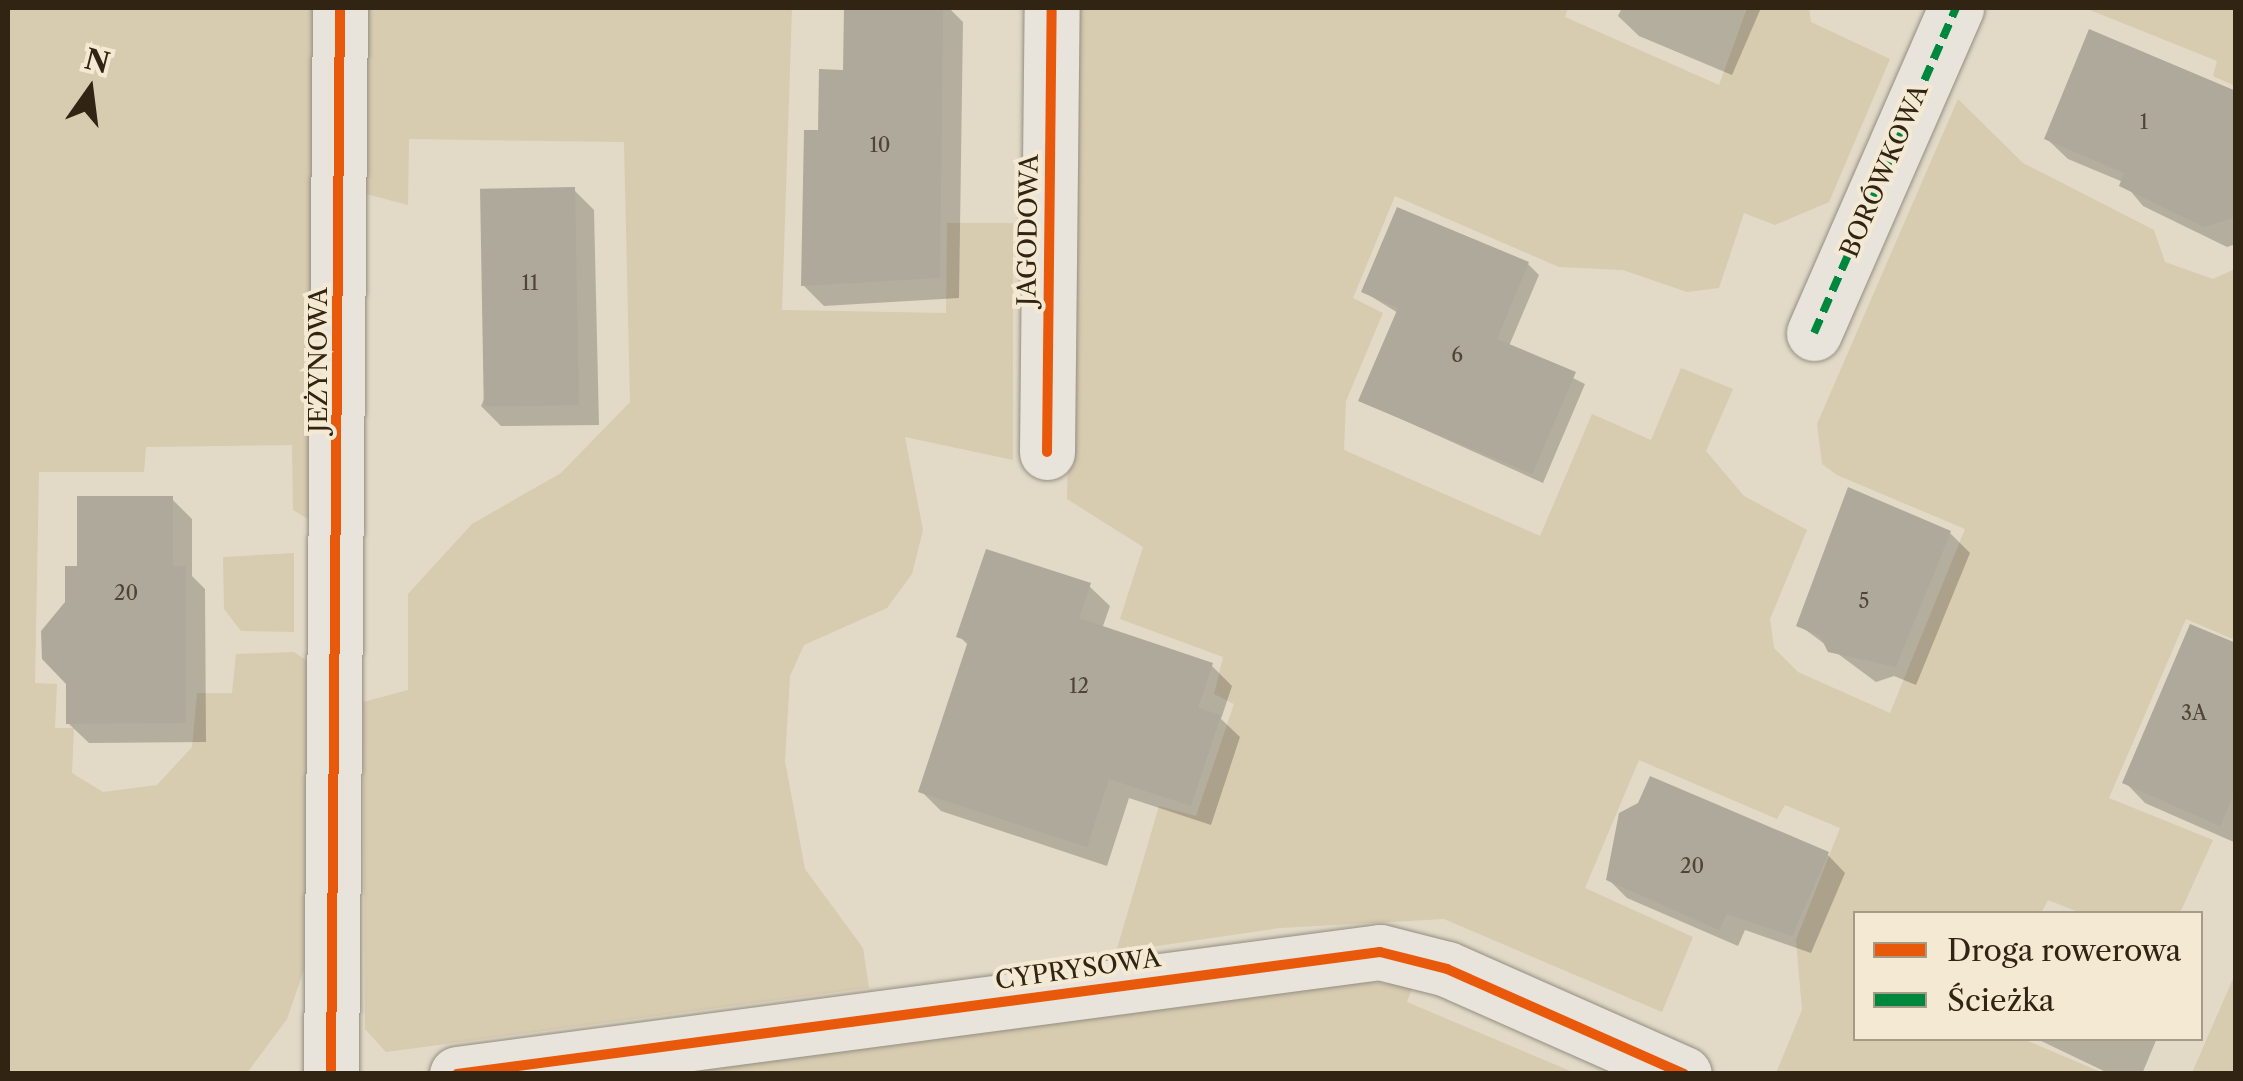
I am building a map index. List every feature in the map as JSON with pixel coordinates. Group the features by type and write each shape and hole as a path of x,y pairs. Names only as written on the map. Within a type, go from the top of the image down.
{"street":[{"name":"JEŻYNOWA","path":"331,1074 340,8"},
{"name":"JAGODOWA","path":"1047,452 1052,8"},
{"name":"BORÓWKOWA","path":"1814,334 1956,8"},
{"name":"CYPRYSOWA","path":"456,1074 1354,952 1447,969 1684,1074"}],"shaded area":[{"path":"8,8 321,8 316,524 293,510 292,445 146,447 144,472 39,472 35,683 57,684 55,728 74,728 72,773 103,792 157,785 192,747 197,693 232,693 236,654 294,652 307,661 309,955 287,1019 247,1073 8,1073"},
{"path":"364,8 792,8 782,310 946,313 947,223 1013,223 1013,460 905,437 923,530 912,574 887,608 804,645 790,676 785,761 805,869 863,948 869,988 386,1052 365,1029 363,702 408,690 408,594 472,524 561,473 630,402 624,142 409,139 408,205 362,193"},
{"path":"1078,8 1568,8 1565,17 1719,85 1747,8 1809,8 1811,22 1890,59 1829,202 1775,225 1744,213 1719,288 1687,292 1623,270 1559,267 1395,196 1353,298 1383,313 1346,401 1344,450 1540,536 1592,414 1651,440 1681,368 1733,389 1706,451 1744,496 1807,530 1770,619 1774,648 1798,672 1890,713 1965,529 1837,475 1822,464 1817,424 1958,99 2023,163 2154,230 2165,262 2213,279 2235,269 2235,640 2186,619 2109,798 2213,840 2181,911 2076,911 2048,900 2042,911 1853,911 1853,1041 2028,1041 2103,1073 1776,1073 1802,1010 1796,940 1840,828 1785,805 1777,819 1639,760 1585,888 1693,937 1662,1012 1444,919 1280,928 1116,952 1159,806 1196,816 1234,704 1214,694 1223,657 1120,619 1143,547 1067,499"},
{"path":"2085,8 2235,8 2235,86 2213,76 2217,61"},
{"path":"294,553 294,632 241,631 224,609 223,557"},
{"path":"2235,974 2235,1073 2192,1073"},
{"path":"1335,979 1413,986 1407,1002 1575,1073 644,1074"}],"building":[{"path":"844,8 943,8 940,278 801,286 804,130 818,130 819,69 843,70"},
{"path":"2089,29 2236,91 2236,217 2204,227 2119,186 2124,173 2044,139"},
{"path":"575,187 579,405 484,407 480,189"},
{"path":"1397,207 1529,262 1497,339 1576,372 1532,474 1358,401 1398,308 1361,292"},
{"path":"1848,487 1951,531 1896,667 1828,652 1820,636 1796,626"},
{"path":"77,496 173,496 173,566 186,566 186,723 66,724 66,684 42,659 41,631 65,602 65,566 77,566"},
{"path":"986,549 1091,583 1079,618 1213,663 1198,708 1221,715 1191,806 1109,779 1087,847 918,792 968,641 956,637"},
{"path":"2190,624 2236,643 2236,790 2220,826 2122,783"},
{"path":"1650,776 1829,852 1792,936 1727,914 1719,930 1606,880 1619,813 1638,803"}],"marked path":[{"path":"1814,333 1956,8"}],"cycle path":[{"path":"331,1074 340,8"},
{"path":"1047,452 1052,8"},
{"path":"457,1074 1380,952 1447,969 1684,1074"}]}
